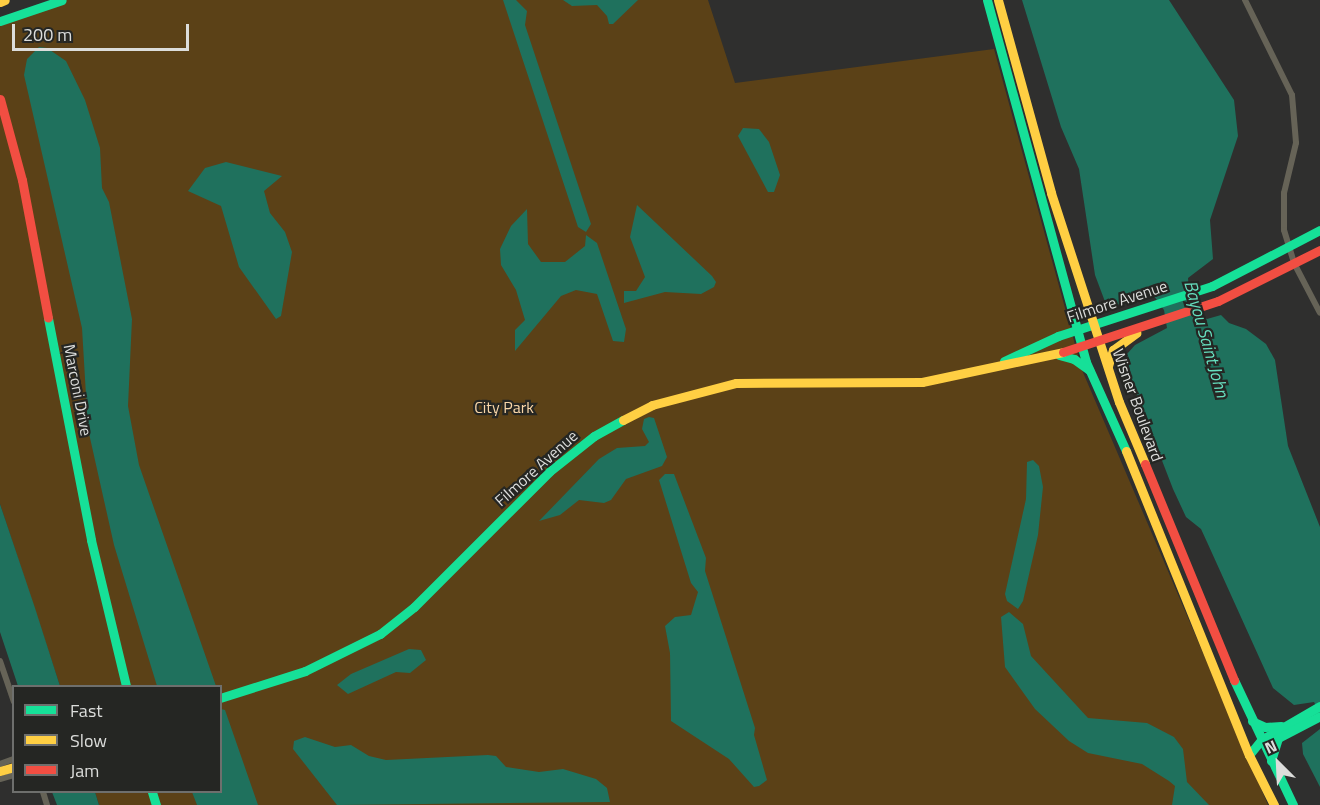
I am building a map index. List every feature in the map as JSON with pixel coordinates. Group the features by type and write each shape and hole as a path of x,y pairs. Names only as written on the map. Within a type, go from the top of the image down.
{"street":[{"path":"0,2 5,0"},
{"path":"25,0 29,11"},
{"path":"0,21 63,0"},
{"name":"Wisner Boulevard","path":"987,0 1056,248 1070,313 1089,370 1120,435 1249,755 1273,801"},
{"name":"Wisner Boulevard","path":"998,0 1086,305 1107,369 1157,499 1252,721 1293,805"},
{"path":"1245,0 1288,82 1295,110 1296,143 1282,206 1288,247 1320,313"},
{"name":"Marconi Drive","path":"0,99 22,180 92,540 126,685"},
{"name":"Filmore Avenue","path":"988,368 1075,330 1192,293 1320,230"},
{"name":"Filmore Avenue","path":"222,697 305,671 380,634 414,607 550,471 594,436 652,405 736,383 786,380 902,383 1057,354 1196,309 1320,250"},
{"path":"1086,305 1102,317 1113,318"},
{"path":"1049,341 1070,313"},
{"path":"1107,369 1113,350 1151,324"},
{"path":"1057,354 1072,358 1089,370"},
{"path":"0,661 12,696"},
{"path":"1249,755 1261,740 1317,713"},
{"path":"1252,721 1265,727 1285,729"},
{"path":"1271,761 1274,744 1285,729"},
{"path":"1273,801 1280,798 1285,789"}],"green space":[{"name":"City Park","path":"62,0 708,0 735,83 994,49 1082,370 1268,805 99,805 95,793 222,793 222,685 60,685 0,504 0,21"}],"water":[{"path":"503,0 516,0 527,11 525,25 591,224 586,232 578,227"},
{"path":"563,0 638,0 613,24 609,24 607,16 597,5 572,6"},
{"name":"Bayou Saint John","path":"1022,0 1169,0 1234,100 1238,136 1210,220 1213,259 1188,278 1189,290 1198,315 1207,319 1221,315 1229,323 1246,329 1266,344 1275,360 1288,446 1320,527 1320,714 1314,702 1294,705 1273,688 1201,529 1186,517 1173,489 1132,383 1127,354 1135,345 1167,328 1164,310 1154,296 1107,307 1095,275 1079,169 1061,127"},
{"path":"39,47 47,48 66,61 85,100 100,148 102,188 109,202 132,319 128,406 139,465 216,685 157,685 114,545 88,429 82,328 24,75 27,59"},
{"path":"743,128 759,129 769,142 780,175 774,192 768,192 738,136"},
{"path":"226,162 282,176 264,191 270,213 285,232 292,252 281,316 276,319 239,267 221,206 188,191 205,168"},
{"path":"637,205 712,276 716,282 714,287 701,294 665,292 624,303 624,291 636,291 645,277 630,237"},
{"path":"527,209 528,244 541,262 565,262 585,246 586,235 597,243 626,329 624,342 613,341 597,294 576,290 561,296 515,351 515,330 525,320 516,290 501,265 500,249 511,226"},
{"path":"654,418 667,457 662,466 626,479 611,500 604,503 579,500 560,515 539,521 599,459 617,448 645,446 649,442 642,429 644,419"},
{"path":"1033,460 1039,466 1043,487 1038,535 1023,601 1018,609 1007,601 1005,594 1026,499 1027,462"},
{"path":"665,474 674,474 706,558 705,571 755,728 754,735 767,780 759,786 754,787 729,759 671,721 670,653 665,626 675,617 691,615 698,592 691,583 659,480"},
{"path":"0,504 60,685 18,685 0,632"},
{"path":"1009,612 1023,624 1031,656 1088,718 1147,723 1174,737 1183,749 1187,782 1209,805 1172,805 1175,786 1169,781 1142,764 1088,753 1069,741 1035,709 1005,667 1001,617"},
{"path":"409,649 421,650 426,660 410,673 396,672 348,694 337,685 351,674"},
{"path":"222,709 225,710 258,805 197,805 192,793 222,793"},
{"path":"1320,729 1320,787 1303,754 1302,743"},
{"path":"305,737 335,747 351,745 369,756 386,760 488,755 496,756 506,767 539,772 563,769 596,779 607,788 610,802 337,805 293,749 294,741"},
{"path":"52,793 95,793 99,805 57,805"}],"traffic: fast":[{"path":"0,21 62,0"},
{"path":"987,0 1086,362 1126,451"},
{"path":"1004,361 1058,336 1212,286 1320,230"},
{"path":"48,318 91,540 126,685"},
{"path":"1059,355 1074,359 1089,370"},
{"path":"222,697 305,671 380,634 414,607 550,471 594,436 623,420"},
{"path":"1234,680 1293,805"},
{"path":"1249,755 1261,740 1320,706"},
{"path":"1271,761 1278,738 1320,716"},
{"path":"1252,721 1265,727 1281,726"},
{"path":"152,793 156,805"}],"traffic: slow":[{"path":"0,2 5,0"},
{"path":"998,0 1051,193 1119,402 1145,464"},
{"path":"1108,366 1113,350 1136,333"},
{"path":"623,420 652,405 736,383 922,382 1063,352"},
{"path":"1126,451 1249,755 1274,805"},
{"path":"0,771 12,768"}],"traffic: jam":[{"path":"0,99 22,180 48,318"},
{"path":"1063,352 1218,301 1320,250"},
{"path":"1145,464 1234,680"}]}
